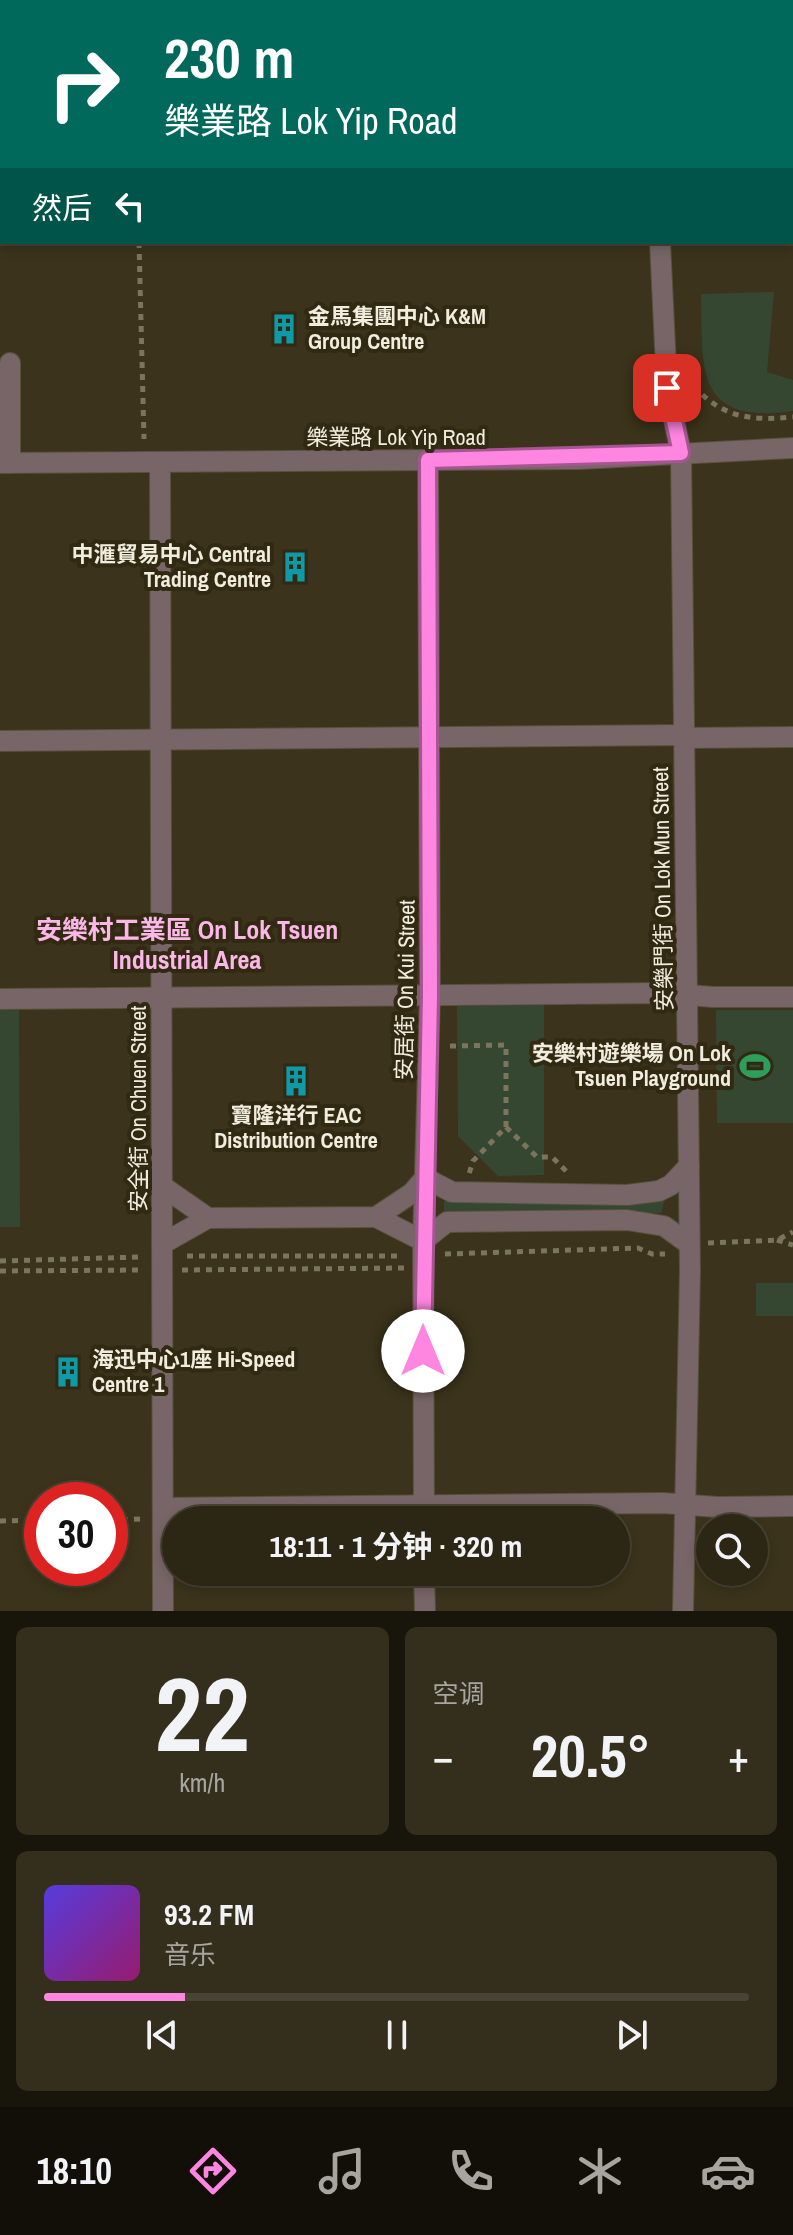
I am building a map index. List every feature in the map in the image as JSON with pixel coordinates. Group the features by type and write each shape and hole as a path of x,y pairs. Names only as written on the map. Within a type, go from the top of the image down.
{"street":[{"name":"安樂門街 On Lok Mun Street","path":"660,244 667,388 681,453 689,1166 683,1611"},
{"path":"5,463 10,363"},
{"name":"樂業路 Lok Yip Road","path":"5,463 428,460 793,448"},
{"name":"安居街 On Kui Street","path":"424,1506 423,1247 430,995 428,460"},
{"name":"安全街 On Chuen Street","path":"160,462 163,1506"},
{"path":"0,741 793,737"},
{"path":"0,999 663,993 793,997"},
{"path":"376,1217 412,1193 425,1178 452,1192 627,1195 659,1191 671,1185 689,1166"},
{"path":"162,1186 208,1218 376,1217 423,1247 447,1222 627,1220 664,1226 689,1244"},
{"path":"162,1251 208,1218"},
{"path":"625,1506 793,1506"},
{"name":"安全街 On Chuen Street","path":"163,1586 163,1611"},
{"path":"424,1586 425,1611"}],"path":[{"path":"139,244 144,439"},
{"path":"694,386 721,411 743,418 793,417"},
{"path":"450,1046 506,1045 506,1127 473,1161"},
{"path":"506,1127 537,1157 552,1157 570,1174"},
{"path":"777,1240 793,1245"},
{"path":"0,1261 162,1251 408,1257 423,1247 641,1244 667,1254"},
{"path":"128,1519 143,1519"},
{"path":"0,1521 24,1520"}],"green space":[{"path":"774,292 767,372 793,380 793,411 760,413 737,409 720,400 710,386 702,345 701,294"},
{"path":"544,1005 544,1175 498,1176 458,1136 457,1006"},
{"path":"0,1010 19,1010 20,1227 0,1227"},
{"name":"安樂村遊樂場 On Lok Tsuen Playground","path":"716,1010 793,1010 793,1123 717,1123"},
{"path":"665,1199 661,1213 444,1211 444,1201 652,1202"},
{"path":"756,1283 793,1283 793,1316 756,1316"}],"place":[{"name":"金馬集團中心 K&M Group Centre","path":"284,329"},
{"name":"中滙貿易中心 Central Trading Centre","path":"295,567"},
{"name":"安樂村遊樂場 On Lok Tsuen Playground","path":"755,1066"},
{"name":"寶隆洋行 EAC Distribution Centre","path":"296,1081"},
{"name":"海迅中心1座 Hi-Speed Centre 1","path":"68,1372"}],"district":[{"name":"安樂村工業區 On Lok Tsuen Industrial Area","path":"187,945"}],"route":[{"path":"423,1351 430,995 428,460 580,459 681,453 667,388"}]}
